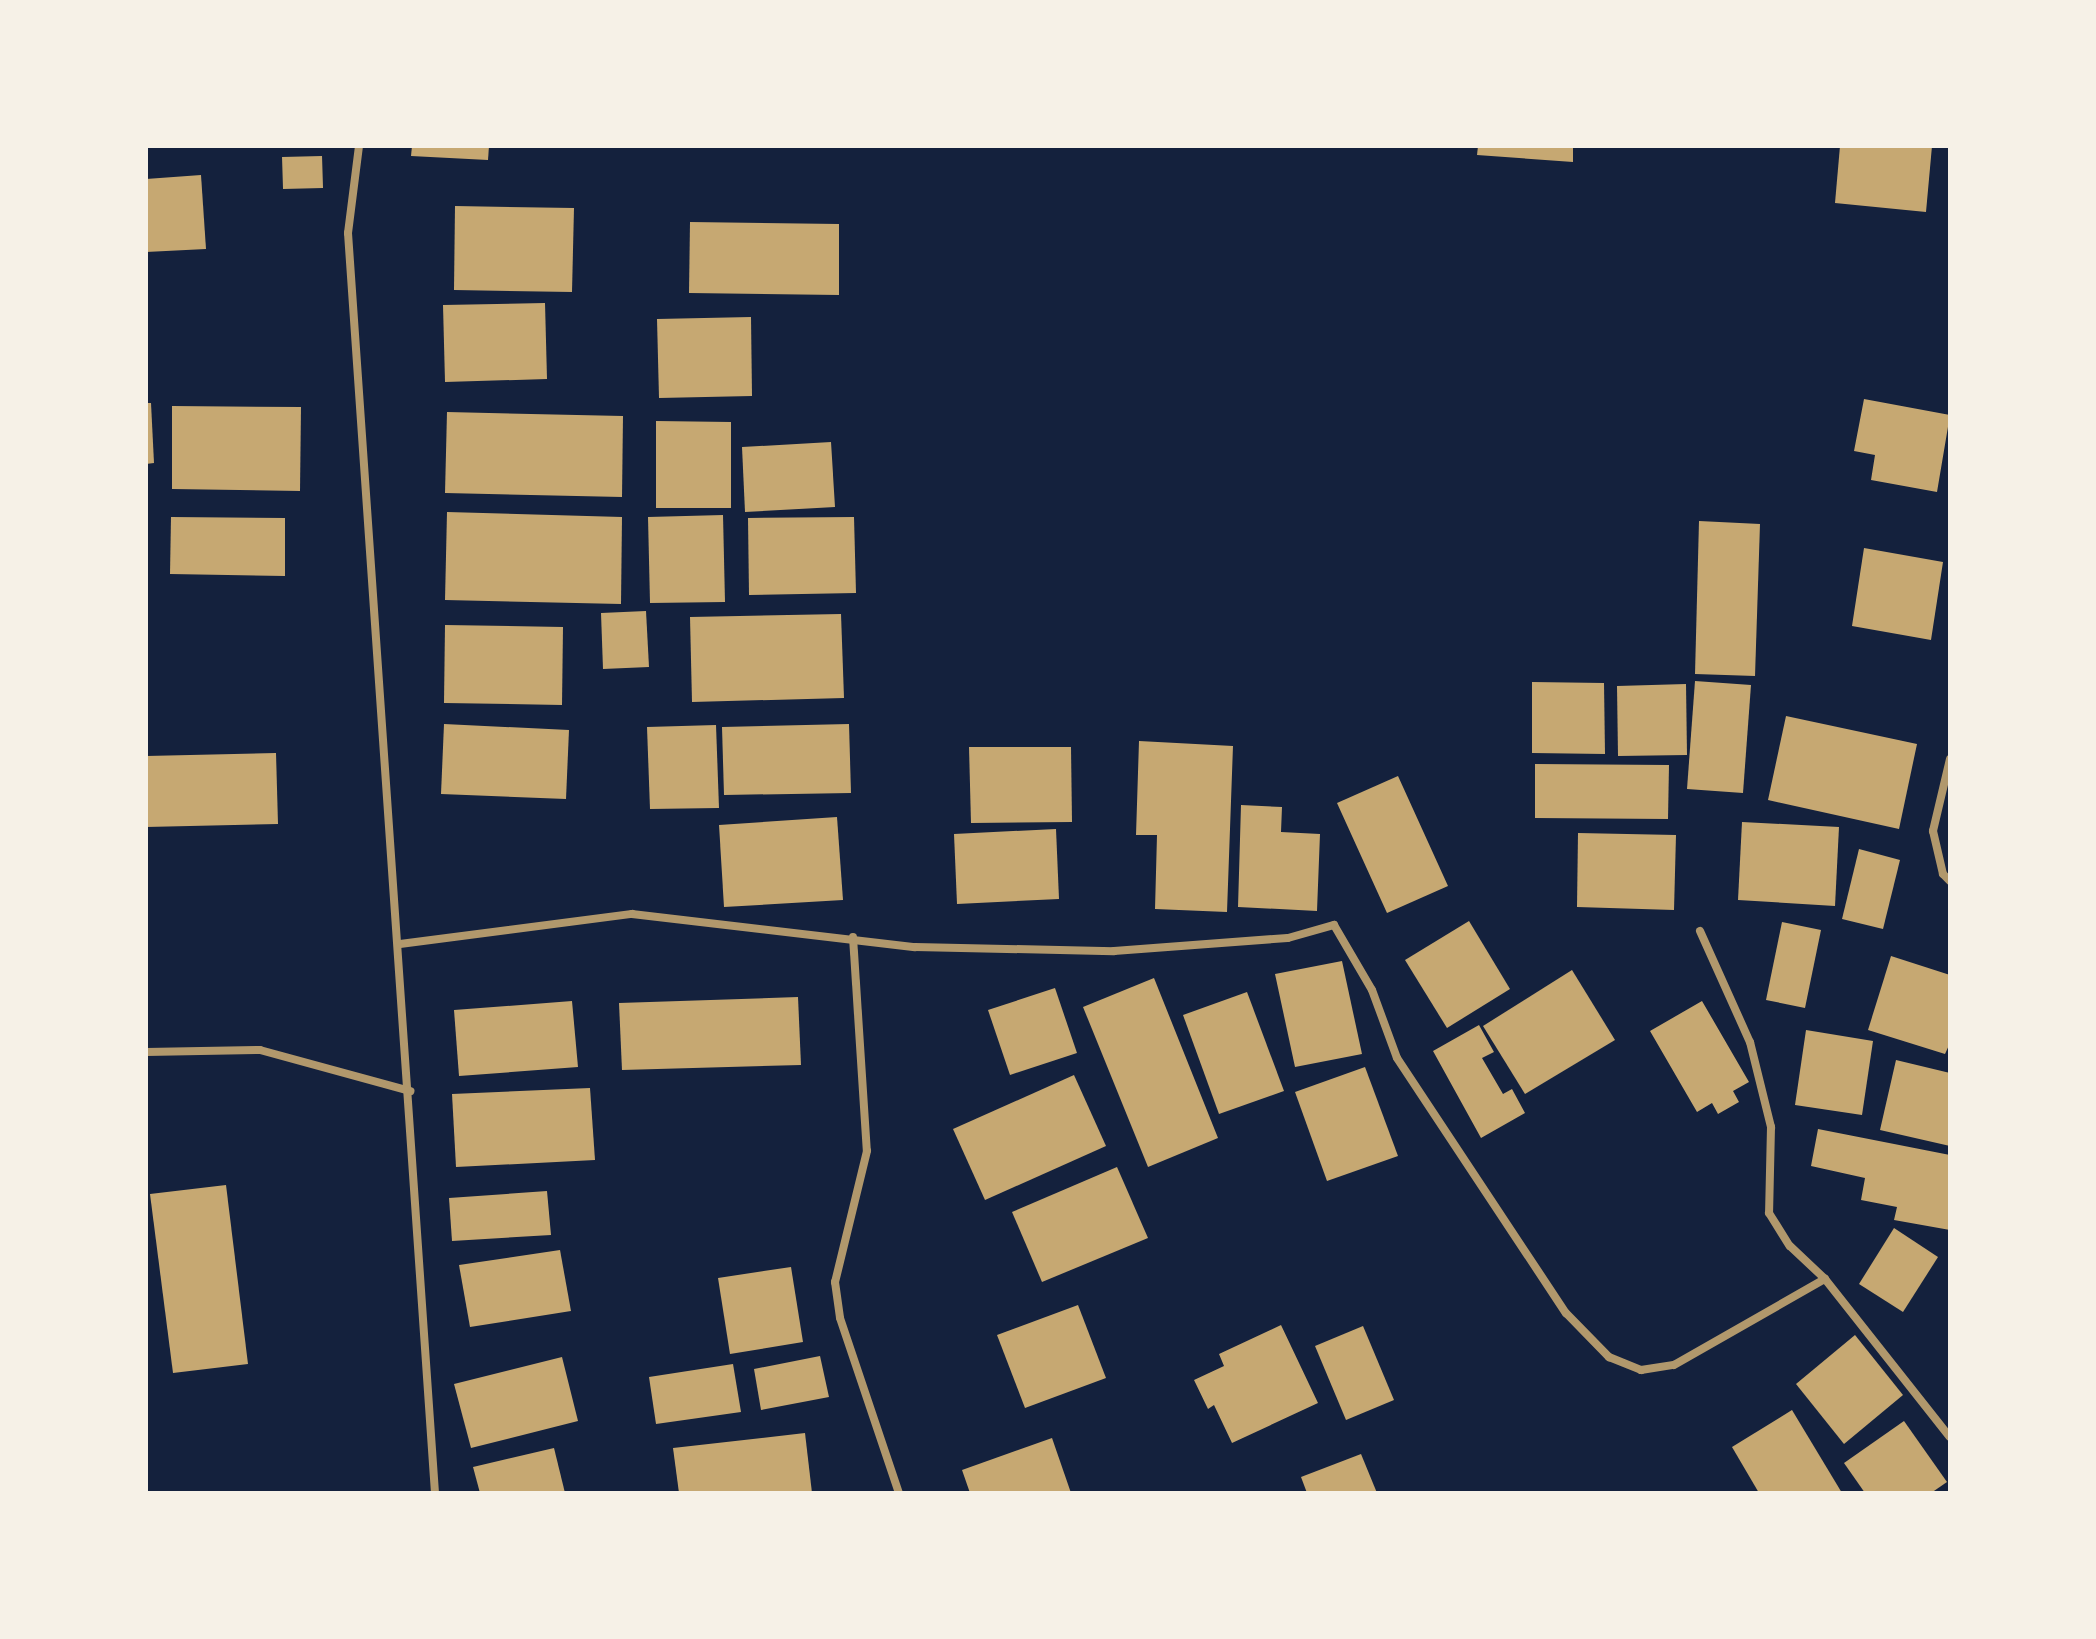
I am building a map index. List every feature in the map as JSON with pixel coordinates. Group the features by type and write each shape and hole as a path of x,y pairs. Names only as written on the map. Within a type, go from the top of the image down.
{"street":[{"path":"359,146 348,233 367,571 400,944 435,1493"},
{"path":"1950,759 1933,831 1943,874 1950,881"},
{"path":"400,944 632,914 744,931 853,937 915,947 1114,951 1288,938 1334,925 1372,990 1397,1058 1566,1313 1609,1357 1641,1370 1674,1365 1825,1279"},
{"path":"1700,931 1750,1042 1771,1127 1769,1213 1790,1246 1825,1279 1950,1437"},
{"path":"853,937 867,1151 835,1282 840,1318 899,1493"},
{"path":"146,1052 260,1050 410,1091"}],"building":[{"path":"412,146 489,146 488,160 411,156"},
{"path":"1478,146 1573,146 1573,162 1477,155"},
{"path":"1840,146 1932,146 1926,212 1835,203"},
{"path":"322,156 323,188 283,189 282,157"},
{"path":"201,175 206,249 146,252 146,179"},
{"path":"455,206 574,208 572,292 454,290"},
{"path":"690,222 839,224 839,295 689,293"},
{"path":"545,303 547,379 445,382 443,305"},
{"path":"751,317 752,396 659,398 657,319"},
{"path":"1864,399 1950,415 1937,492 1871,480 1875,455 1854,451"},
{"path":"146,403 151,403 154,463 146,464"},
{"path":"172,406 301,407 300,491 172,489"},
{"path":"447,412 623,416 622,497 445,493"},
{"path":"656,421 731,422 731,508 656,508"},
{"path":"831,442 835,507 745,512 742,447"},
{"path":"447,512 622,517 621,604 445,600"},
{"path":"723,515 725,602 650,603 648,517"},
{"path":"171,517 285,518 285,576 170,574"},
{"path":"854,517 856,593 749,595 748,518"},
{"path":"1699,521 1760,524 1755,676 1695,674"},
{"path":"1864,548 1943,562 1931,640 1852,626"},
{"path":"646,611 649,667 603,669 601,613"},
{"path":"841,614 844,698 692,702 690,617"},
{"path":"445,625 563,627 562,705 444,703"},
{"path":"1695,681 1751,685 1743,793 1687,789"},
{"path":"1532,682 1604,683 1605,754 1532,753"},
{"path":"1686,684 1687,755 1618,756 1617,686"},
{"path":"1786,716 1917,744 1899,829 1768,800"},
{"path":"444,724 569,730 566,799 441,794"},
{"path":"849,724 851,793 724,795 722,727"},
{"path":"716,725 719,808 650,809 647,727"},
{"path":"1139,741 1233,746 1227,912 1155,909 1157,835 1136,835"},
{"path":"969,747 1071,747 1072,822 971,823"},
{"path":"276,753 278,824 146,827 146,756"},
{"path":"1535,764 1669,765 1668,819 1535,818"},
{"path":"1398,776 1448,886 1387,913 1337,803"},
{"path":"1241,805 1282,807 1281,832 1320,834 1317,911 1238,907"},
{"path":"837,817 843,900 724,907 719,825"},
{"path":"1742,822 1839,827 1835,906 1738,900"},
{"path":"1056,829 1059,899 957,904 954,834"},
{"path":"1578,833 1676,835 1674,910 1577,907"},
{"path":"1859,849 1900,860 1883,929 1842,919"},
{"path":"1469,921 1510,989 1447,1028 1405,960"},
{"path":"1782,922 1821,930 1805,1008 1766,1000"},
{"path":"1891,956 1950,975 1950,1043 1945,1054 1868,1030"},
{"path":"1342,961 1362,1054 1295,1067 1275,974"},
{"path":"1572,970 1615,1040 1525,1094 1483,1026"},
{"path":"1154,978 1218,1138 1148,1167 1083,1007"},
{"path":"1055,988 1077,1053 1010,1075 988,1010"},
{"path":"1247,992 1284,1091 1219,1114 1183,1015"},
{"path":"798,997 801,1065 622,1070 619,1003"},
{"path":"572,1001 578,1067 459,1076 454,1010"},
{"path":"1702,1001 1749,1082 1733,1091 1739,1102 1718,1114 1712,1103 1697,1112 1650,1031"},
{"path":"1479,1025 1494,1052 1482,1058 1503,1094 1512,1089 1525,1113 1481,1138 1433,1051"},
{"path":"1806,1030 1873,1041 1862,1115 1795,1105"},
{"path":"1896,1060 1950,1073 1950,1146 1880,1130"},
{"path":"1365,1067 1398,1156 1327,1181 1295,1092"},
{"path":"1074,1075 1106,1146 985,1200 953,1129"},
{"path":"590,1088 595,1160 456,1167 452,1094"},
{"path":"1818,1129 1950,1155 1950,1230 1894,1220 1897,1207 1861,1200 1865,1178 1811,1166"},
{"path":"1117,1167 1148,1238 1042,1282 1012,1212"},
{"path":"226,1185 248,1364 173,1373 150,1194"},
{"path":"547,1191 551,1235 452,1241 449,1198"},
{"path":"1894,1228 1938,1257 1903,1312 1859,1284"},
{"path":"560,1250 571,1311 470,1327 459,1265"},
{"path":"791,1267 803,1342 730,1354 718,1278"},
{"path":"1078,1305 1106,1378 1025,1408 997,1335"},
{"path":"1281,1325 1318,1403 1232,1443 1214,1405 1208,1409 1194,1380 1224,1366 1219,1354"},
{"path":"1363,1326 1394,1400 1346,1420 1315,1346"},
{"path":"1855,1335 1903,1395 1844,1444 1796,1384"},
{"path":"820,1356 829,1397 761,1410 754,1369"},
{"path":"562,1357 578,1421 471,1448 454,1384"},
{"path":"733,1364 741,1412 656,1424 649,1377"},
{"path":"1792,1410 1842,1493 1759,1493 1732,1447"},
{"path":"1904,1421 1947,1482 1931,1493 1865,1493 1844,1463"},
{"path":"805,1433 812,1493 679,1493 673,1448"},
{"path":"1052,1438 1071,1493 970,1493 962,1470"},
{"path":"554,1448 565,1493 480,1493 473,1467"},
{"path":"1361,1454 1377,1493 1307,1493 1301,1477"}]}
